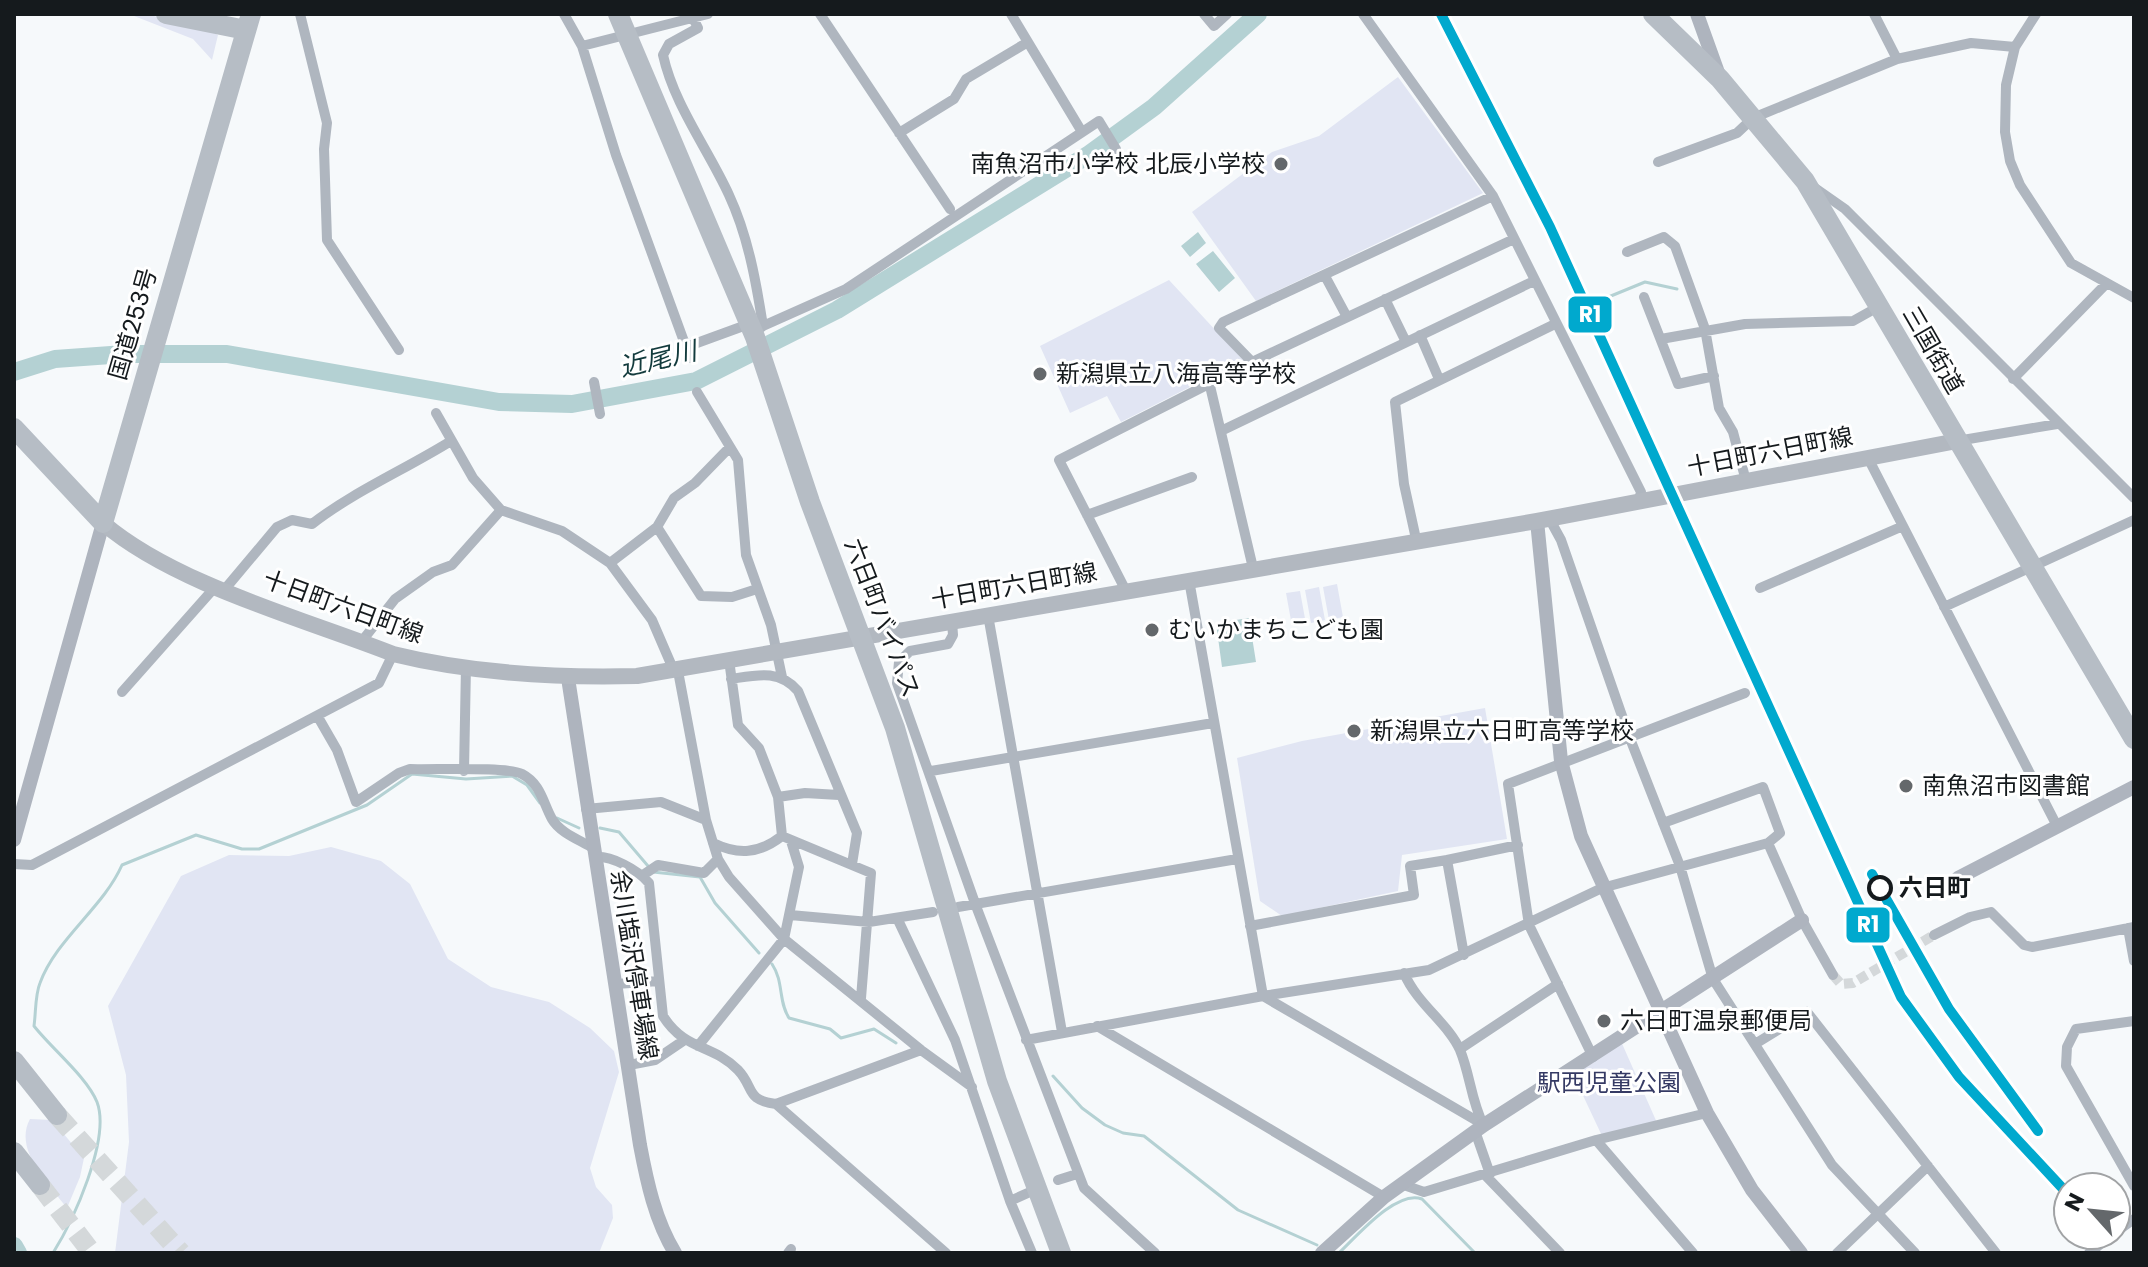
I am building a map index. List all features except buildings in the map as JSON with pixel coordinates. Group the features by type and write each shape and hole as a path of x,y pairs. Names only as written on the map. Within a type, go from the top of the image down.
{"highway":[{"path":"166,14 248,22"},
{"path":"217,14 248,22"},
{"name":"六日町バイパス","path":"618,14 755,330 794,458 863,638 927,832 997,1081 1061,1253"},
{"name":"三国街道","path":"1653,14 1720,79 1805,181 2134,739"},
{"name":"国道253号","path":"103,523 248,22"},
{"path":"14,428 103,523"},
{"path":"14,1061 57,1115"},
{"path":"14,1152 40,1185"}],"main road":[{"name":"十日町六日町線","path":"103,523 142,552 220,587 393,654 568,678 676,671 1416,539 1543,520 1957,441"}],"street":[{"path":"300,14 327,123 324,149 327,240 399,350"},
{"path":"564,14 582,46 616,155 690,358"},
{"path":"582,46 708,14"},
{"path":"820,14 950,209"},
{"path":"1011,14 1082,132"},
{"path":"1204,14 1214,26 1227,14"},
{"path":"1363,14 1493,196 1641,492 1639,500"},
{"path":"1697,14 1720,79"},
{"path":"1874,14 1897,59"},
{"path":"2036,14 2015,47 2004,104 2010,161 2020,185 2066,257 2106,284 2134,298"},
{"path":"692,16 698,28 669,44 663,55 664,63 741,222 755,330"},
{"path":"899,133 954,99 966,79 1028,42"},
{"path":"1658,162 1737,133 1753,118 1897,59 1971,43 2015,47"},
{"path":"686,347 755,330 846,289 1099,121 1115,147"},
{"path":"1805,181 1845,209 2134,498"},
{"path":"1252,362 1219,328 1223,322 1493,196"},
{"path":"1627,252 1664,237 1675,246 1705,329 1719,408 1733,432 1746,481"},
{"path":"1126,591 1059,460 1252,362 1514,239"},
{"path":"1325,276 1347,317"},
{"path":"1221,431 1534,281"},
{"path":"2013,379 2106,284"},
{"path":"1644,297 1678,384 1714,376"},
{"path":"1385,299 1406,342"},
{"path":"1661,339 1705,329 1853,321 1878,307"},
{"path":"1416,539 1404,484 1395,402 1555,324"},
{"path":"1420,335 1439,379"},
{"path":"594,382 600,414"},
{"path":"1210,386 1253,568"},
{"path":"697,392 738,460 746,555 782,677"},
{"path":"436,413 473,478 501,510 562,531 610,563 652,620 676,671 706,820 718,859 784,939 861,998 921,1050 972,1087"},
{"path":"1957,441 2057,424"},
{"path":"122,692 277,527 292,520 312,524 340,502 378,486 451,441"},
{"path":"610,563 657,527 674,498 695,483 730,447"},
{"path":"1868,458 2057,826"},
{"path":"1087,515 1192,477"},
{"path":"362,641 395,599 433,572 452,565 501,510"},
{"path":"1543,520 1561,540 1629,736 1680,866 1713,979 1832,1165 1915,1253"},
{"path":"1543,520 1561,761 1581,836 1602,888 1707,1113 1752,1190 1801,1253"},
{"path":"1944,607 2134,520"},
{"path":"14,840 103,523"},
{"path":"1760,588 1903,526"},
{"path":"657,527 701,596 732,597 757,589"},
{"path":"1189,580 1263,996 1480,1128"},
{"path":"988,615 1062,1032"},
{"path":"952,622 953,635 948,644 910,651 899,662 897,683 931,771 976,906 1077,1174 1084,1188 1155,1253"},
{"path":"14,864 32,865 318,717 379,683 393,654"},
{"path":"698,1046 784,939 799,867 787,839 778,797 759,748 738,725 729,660"},
{"path":"464,771 466,666"},
{"path":"731,679 767,674 782,677 798,691 857,833 852,864"},
{"name":"余川塩沢停車場線","path":"568,678 586,809 649,1191 665,1236 675,1253"},
{"path":"1593,1057 1529,925 1508,784 1561,761 1745,693"},
{"path":"318,717 337,750 356,802 410,769 521,773 546,800 552,820 563,831 593,852 643,875 651,892 663,1016 683,1041 698,1046 738,1070 752,1096 761,1102 776,1104 921,1050"},
{"path":"931,771 1213,723"},
{"path":"1026,1040 1263,996 1429,970 1602,888 1768,843 1780,833 1763,787 1663,823"},
{"path":"1958,878 2134,787"},
{"path":"778,797 805,793 839,795"},
{"path":"586,809 661,802 706,820"},
{"path":"713,843 733,852 748,852 787,839 871,873 861,998"},
{"path":"1768,843 1802,920 1833,975"},
{"path":"1250,926 1414,895 1410,866 1518,845"},
{"path":"643,875 658,865 704,873 718,859"},
{"path":"958,907 1237,859"},
{"path":"1447,860 1464,955"},
{"path":"790,915 869,922 898,920 933,912"},
{"path":"1934,935 1970,917 1991,912 2024,945 2032,947 2131,928 2134,961"},
{"path":"898,920 955,1040 1010,1201 1032,1253"},
{"path":"1322,1253 1384,1197 1480,1128 1660,1015 1802,920"},
{"path":"1404,973 1412,992 1460,1049 1488,1175 1560,1253"},
{"path":"616,984 659,981"},
{"path":"1460,1049 1558,984"},
{"path":"1755,1044 1807,1012 1996,1253"},
{"path":"2134,1021 2076,1029 2067,1047 2066,1066 2134,1186"},
{"path":"1097,1026 1384,1197"},
{"path":"629,1065 655,1060 683,1041"},
{"path":"776,1104 946,1253"},
{"path":"1401,1184 1424,1192 1596,1140 1707,1113"},
{"path":"1596,1140 1693,1253"},
{"path":"1837,1253 1928,1166"},
{"path":"1058,1180 1077,1174"},
{"path":"1010,1201 1030,1192"}],"green space":[{"path":"129,14 147,14 218,35 212,60 193,39"},
{"path":"1398,77 1483,193 1256,301 1192,212 1272,152 1319,136"},
{"path":"1169,280 1243,360 1121,422 1107,396 1070,413 1040,346"},
{"path":"1337,584 1343,617 1329,620 1323,587"},
{"path":"1319,587 1325,620 1311,623 1305,590"},
{"path":"1300,591 1306,624 1292,626 1286,593"},
{"path":"1485,708 1507,839 1402,855 1398,891 1282,916 1260,901 1237,758 1302,741"},
{"path":"331,847 381,861 410,884 448,959 491,987 549,1002 590,1028 614,1051 619,1072 590,1168 596,1187 612,1205 613,1218 599,1253 115,1253 129,1142 126,1075 108,1006 181,876 229,855 289,856"},
{"name":"駅西児童公園","path":"1620,1039 1658,1125 1603,1138 1571,1070"},
{"path":"30,1119 52,1120 84,1158 67,1208 29,1154 26,1131"}],"water":[{"path":"1198,232 1206,243 1190,257 1181,246"},
{"path":"1213,251 1235,278 1219,292 1196,264"},
{"path":"1249,618 1256,662 1222,667 1216,623"}],"waterway":[{"name":"近尾川","path":"14,372 55,359 125,354 227,354 499,402 572,404 696,381 837,310 1088,155 1154,107 1258,14"},
{"path":"1606,298 1645,282 1677,289"},
{"path":"53,1253 88,1179 95,1158 100,1118 92,1092 34,1026 37,993 47,967 114,881 122,865 196,835 242,849 259,849 367,805 412,774 466,779 512,776 527,785 540,803"},
{"path":"557,818 579,828"},
{"path":"600,828 619,832 648,866"},
{"path":"653,872 700,877 715,903 759,953"},
{"path":"772,964 789,1018 830,1029 841,1038 874,1029 896,1043"},
{"path":"1053,1076 1082,1108 1105,1125 1123,1133 1144,1136 1238,1210 1317,1245"},
{"path":"1339,1253 1389,1207 1412,1198 1422,1199 1475,1253"},
{"path":"14,1246 18,1253"}],"tunnel":[{"path":"1833,975 1841,984 1853,983 1934,935"},
{"path":"57,1115 181,1253"},
{"path":"40,1185 92,1253"}],"transit line":[{"name":"R1","path":"1441,14 1550,227 1901,997 1959,1077 2052,1177"},
{"name":"R1","path":"1872,874 1949,1009 2038,1131"}],"place":[{"name":"南魚沼市小学校 北辰小学校","path":"1281,164"},
{"name":"新潟県立八海高等学校","path":"1040,374"},
{"name":"むいかまちこども園","path":"1152,630"},
{"name":"新潟県立六日町高等学校","path":"1354,731"},
{"name":"南魚沼市図書館","path":"1906,786"},
{"name":"六日町","path":"1880,888"},
{"name":"六日町温泉郵便局","path":"1604,1021"}]}
